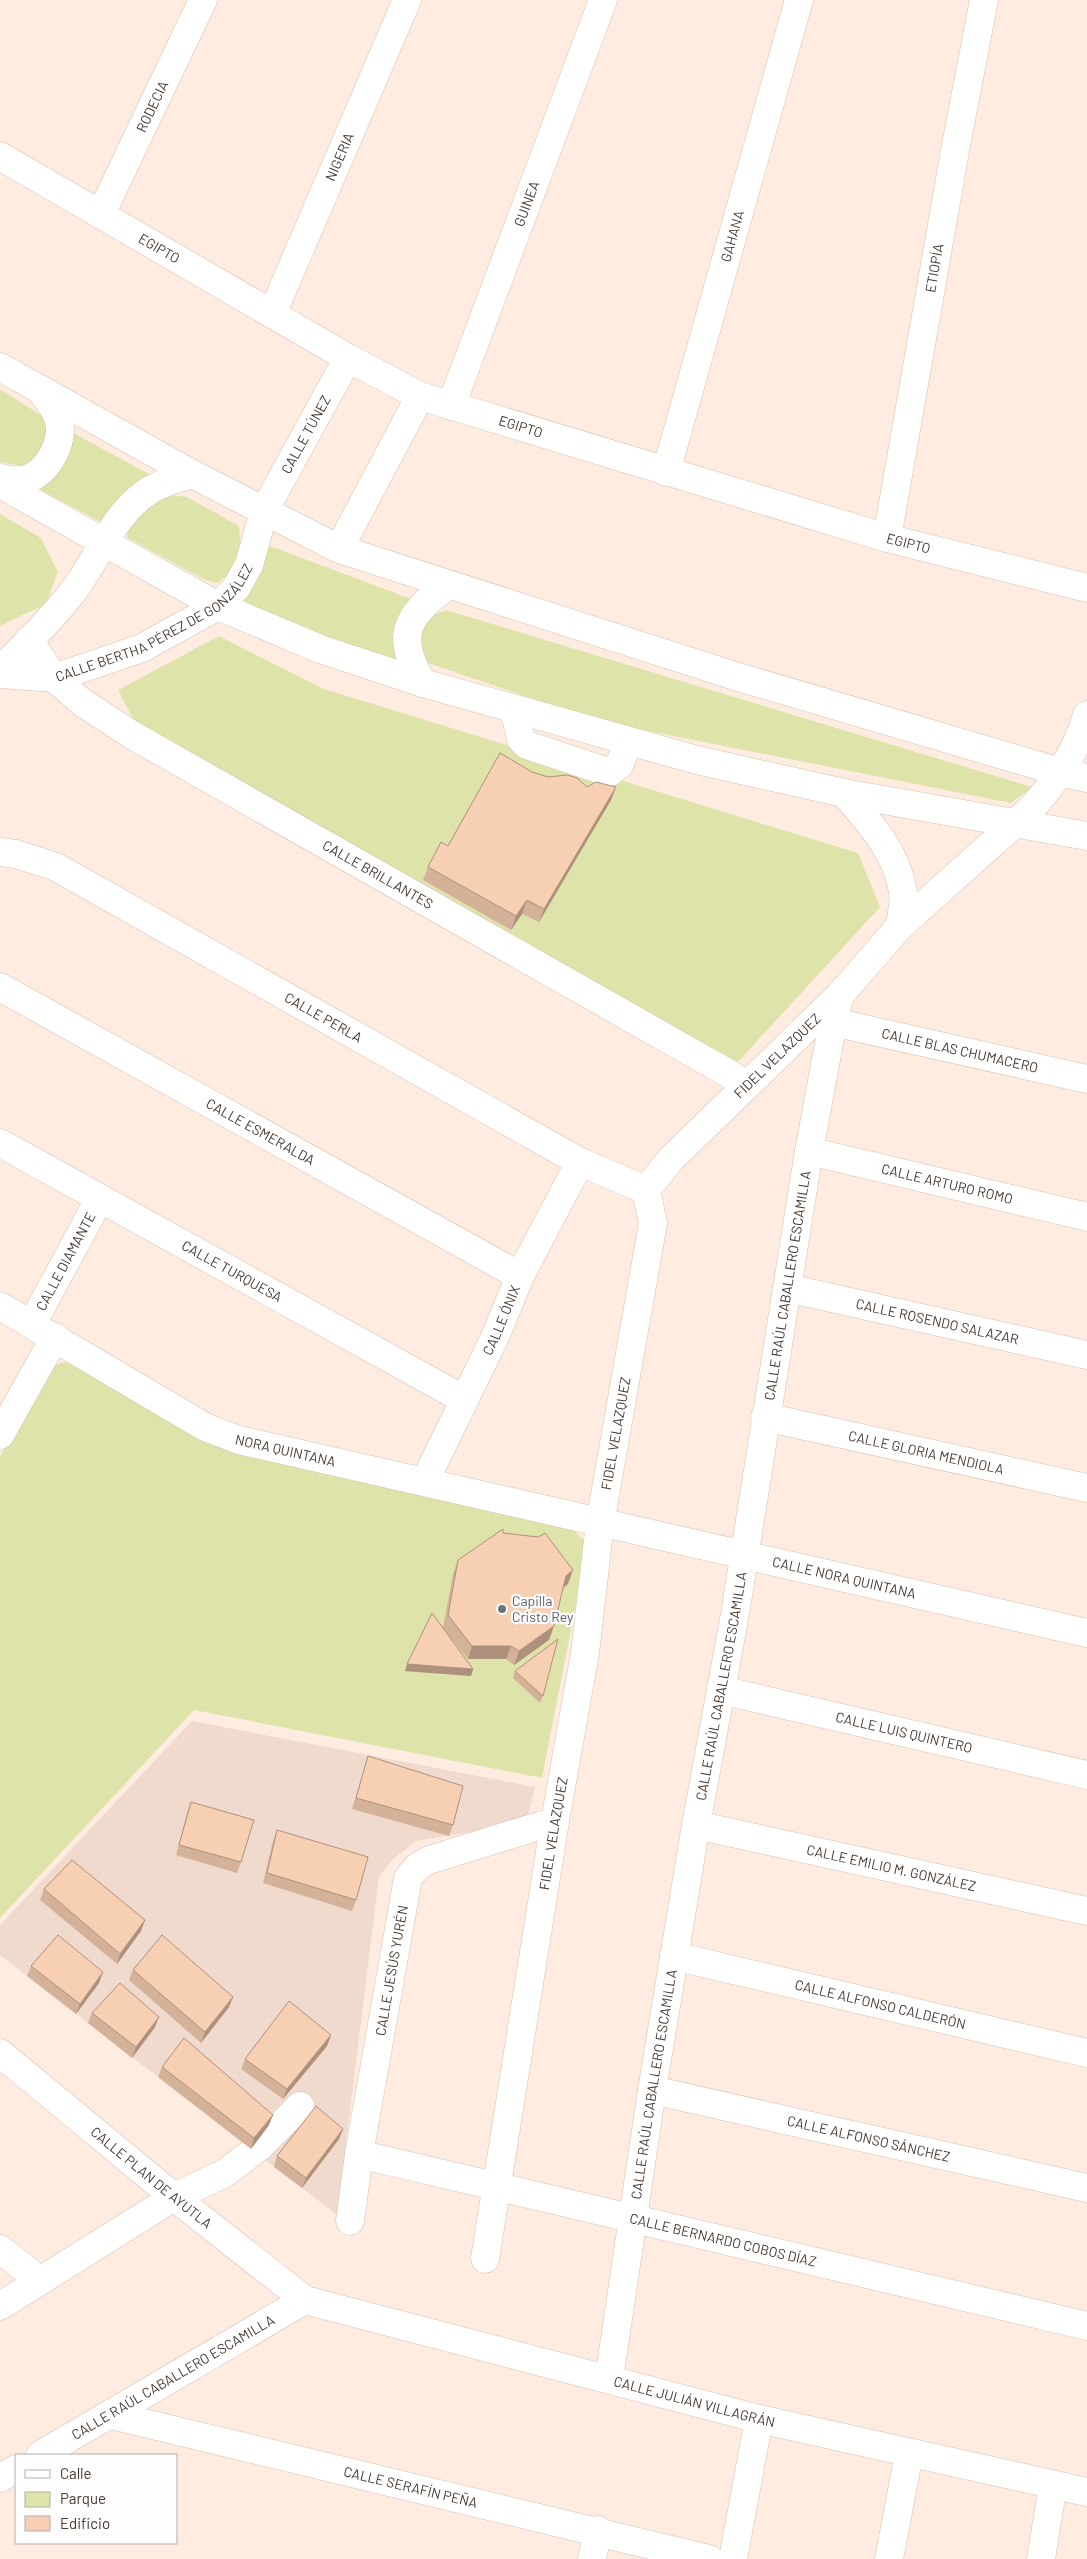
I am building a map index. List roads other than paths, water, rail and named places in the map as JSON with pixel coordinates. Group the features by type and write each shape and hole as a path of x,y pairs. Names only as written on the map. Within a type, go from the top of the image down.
{"street":[{"name":"RODECIA","path":"102,214 203,0"},
{"name":"NIGERIA","path":"272,314 407,0"},
{"name":"GUINEA","path":"451,406 603,0"},
{"name":"GAHANA","path":"666,472 799,0"},
{"name":"ETIOPÍA","path":"888,538 954,155 984,0"},
{"name":"EGIPTO","path":"0,156 348,358 420,396 888,538 1087,588"},
{"name":"CALLE TÚNEZ","path":"264,511 348,358"},
{"path":"0,367 192,474 339,549 447,586 736,676 1060,772 1087,778"},
{"path":"0,478 10,481 28,479 44,467 55,452 60,432 59,421 55,410 41,391"},
{"path":"339,549 420,396"},
{"name":"CALLE BERTHA PÉREZ DE GONZÁLEZ","path":"0,672 71,594 103,543 131,506 144,494 164,483 192,474"},
{"path":"0,484 218,606 320,649 422,684 697,760 844,793 1087,836"},
{"name":"CALLE BERTHA PÉREZ DE GONZÁLEZ","path":"0,672 54,678 142,648 218,606 236,588 249,565 264,511"},
{"path":"422,684 410,660 406,643 410,625 418,609 447,586"},
{"name":"CALLE BRILLANTES","path":"29,640 54,678 83,703 132,735 747,1084"},
{"name":"FIDEL VELAZQUEZ","path":"485,2259 498,2188 555,1821 585,1653 600,1523 653,1223 646,1190 671,1159 840,994 900,926 1015,823 1048,790 1073,752 1087,715"},
{"path":"844,793 880,835 895,865 903,892 900,926"},
{"name":"CALLE PERLA","path":"0,852 16,854 56,867 580,1162 646,1190"},
{"name":"CALLE ESMERALDA","path":"0,987 520,1276"},
{"name":"CALLE RAÚL CABALLERO ESCAMILLA","path":"609,2379 632,2218 674,1956 721,1690 809,1151 840,994"},
{"name":"CALLE BLAS CHUMACERO","path":"833,1022 1087,1079"},
{"name":"CALLE TURQUESA","path":"0,1143 463,1399"},
{"name":"CALLE ARTURO ROMO","path":"809,1151 1087,1217"},
{"name":"CALLE ÓNIX","path":"425,1481 463,1399 495,1337 520,1276 580,1162"},
{"name":"CALLE DIAMANTE","path":"0,1435 100,1198"},
{"name":"CALLE ROSENDO SALAZAR","path":"787,1288 1087,1355"},
{"name":"NORA QUINTANA","path":"0,1306 213,1430 239,1440 425,1481 600,1523"},
{"name":"CALLE GLORIA MENDIOLA","path":"765,1417 1087,1488"},
{"name":"CALLE NORA QUINTANA","path":"600,1523 1087,1633"},
{"name":"CALLE LUIS QUINTERO","path":"721,1690 1087,1775"},
{"name":"CALLE JESÚS YURÉN","path":"350,2221 359,2154 408,1878 417,1867 429,1860 555,1821"},
{"name":"CALLE EMILIO M. GONZÁLEZ","path":"696,1825 1087,1911"},
{"name":"CALLE ALFONSO CALDERÓN","path":"674,1956 1087,2053"},
{"name":"CALLE PLAN DE AYUTLA","path":"0,2053 174,2197 305,2300"},
{"name":"CALLE ALFONSO SÁNCHEZ","path":"652,2090 1087,2188"},
{"path":"0,2306 174,2197 225,2173 259,2147 300,2106"},
{"name":"CALLE BERNARDO COBOS DÍAZ","path":"359,2154 1087,2326"},
{"path":"0,2249 40,2281"},
{"name":"CALLE RAÚL CABALLERO ESCAMILLA","path":"42,2454 305,2300"},
{"name":"CALLE JULIÁN VILLAGRÁN","path":"305,2300 760,2419 909,2454 1087,2492"},
{"name":"CALLE SERAFÍN PEÑA","path":"111,2415 598,2530 708,2559"},
{"path":"733,2559 760,2419"},
{"path":"890,2559 909,2454"},
{"path":"0,2478 15,2470"},
{"path":"1040,2559 1053,2485"},
{"path":"592,2559 598,2530"}],"place":[{"name":"Capilla Cristo Rey","path":"502,1609"}]}
